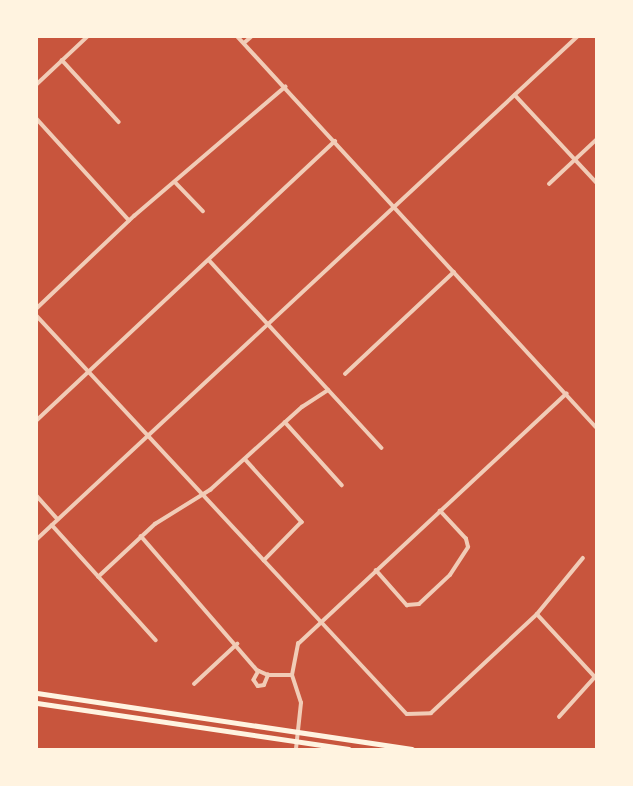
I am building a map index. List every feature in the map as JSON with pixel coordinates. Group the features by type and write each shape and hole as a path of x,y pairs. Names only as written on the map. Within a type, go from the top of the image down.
{"main road":[{"path":"37,693 412,749"},
{"path":"37,703 349,749"}],"street":[{"path":"37,84 86,37"},
{"path":"238,37 596,427"},
{"path":"244,43 251,37"},
{"path":"37,539 578,37"},
{"path":"62,60 119,122"},
{"path":"37,308 129,220 176,183 285,87"},
{"path":"515,95 596,182"},
{"path":"37,119 129,220"},
{"path":"549,184 596,140"},
{"path":"37,420 335,141"},
{"path":"176,183 203,211"},
{"path":"209,260 382,448"},
{"path":"345,374 454,272"},
{"path":"37,316 402,711 422,717 537,614 583,558"},
{"path":"98,577 142,536 202,495 285,422 328,390"},
{"path":"296,749 301,703 292,675 298,644 566,394"},
{"path":"285,422 342,485"},
{"path":"245,459 302,524 264,561"},
{"path":"37,496 58,519"},
{"path":"376,570 407,605 415,607 450,575 468,547 466,539 440,511"},
{"path":"52,525 156,640"},
{"path":"142,536 259,671 268,675 292,675"},
{"path":"537,614 595,678 559,717"},
{"path":"194,684 237,644"},
{"path":"259,671 254,680 258,686 264,685 268,675"}]}
